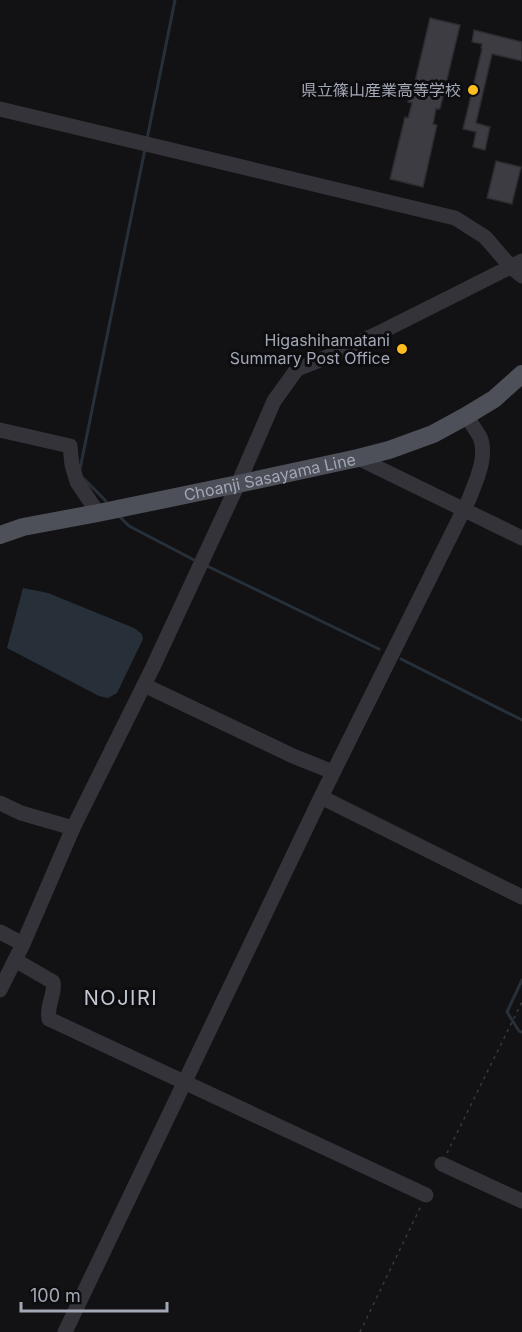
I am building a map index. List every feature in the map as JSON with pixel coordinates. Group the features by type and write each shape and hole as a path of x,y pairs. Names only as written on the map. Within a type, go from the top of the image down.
{"main road":[{"name":"Choanji Sasayama Line","path":"0,535 23,527 238,484 389,450 433,434 466,416 494,399 522,374"}],"street":[{"path":"0,110 455,218 485,237 518,268 335,354 297,369 274,401 238,484 144,685 73,828 23,944 0,990"},
{"path":"65,1332 333,772 464,509 479,473 483,452 480,438 466,416"},
{"path":"0,429 70,446 77,482 98,513"},
{"path":"358,458 522,538"},
{"path":"144,685 293,756 333,772"},
{"path":"321,797 522,897"},
{"path":"0,803 21,813 73,828"},
{"path":"0,932 23,944"},
{"path":"15,960 53,982 49,1018 426,1195"},
{"path":"442,1164 522,1201"}],"path":[{"path":"442,1164 522,1002"},
{"path":"360,1332 426,1195"}],"shaded area":[{"path":"23,588 48,593 134,628 142,634 143,639 117,693 108,698 99,696 7,648"}],"building":[{"path":"430,18 460,25 440,109 436,109 433,124 437,125 423,187 390,179 405,117 408,118 412,103 408,102"},
{"path":"474,30 522,42 522,61 492,54 476,123 490,127 485,150 473,147 476,132 463,129 482,49 482,44 472,42"},
{"path":"496,161 521,167 512,204 487,198"}],"waterway":[{"path":"147,139 175,0"},
{"path":"80,469 145,149"},
{"path":"83,478 106,501"},
{"path":"120,517 129,526 196,561"},
{"path":"207,566 379,649"},
{"path":"401,659 522,720"},
{"path":"522,980 507,1012 522,1032"}],"place":[{"name":"県立篠山産業高等学校","path":"473,90"},
{"name":"Higashihamatani Summary Post Office","path":"402,349"}],"district":[{"name":"NOJIRI","path":"121,998"}]}
